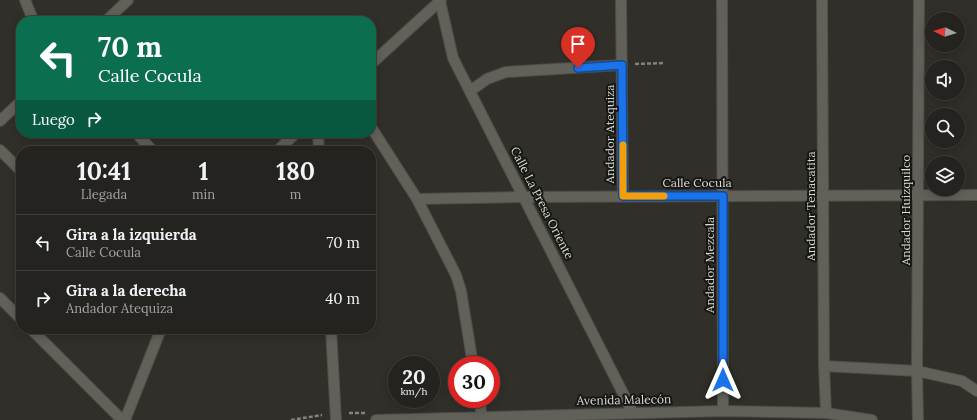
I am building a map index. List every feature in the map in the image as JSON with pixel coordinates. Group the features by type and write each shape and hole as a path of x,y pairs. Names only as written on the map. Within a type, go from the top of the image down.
{"street":[{"path":"25,0 32,16"},
{"path":"111,16 128,0"},
{"path":"376,59 441,0"},
{"name":"Calle La Presa Oriente","path":"441,0 453,58 633,413"},
{"name":"Andador Atequiza","path":"621,0 623,196"},
{"name":"Andador Mezcala","path":"722,0 723,411"},
{"name":"Andador Tenacatita","path":"822,0 824,366 826,413"},
{"name":"Andador Huizquilco","path":"918,420 919,0"},
{"path":"470,91 487,79 506,72 622,65"},
{"path":"0,121 16,106"},
{"path":"376,135 418,199 456,275 461,290 472,356"},
{"path":"141,138 149,146"},
{"path":"282,146 291,138"},
{"path":"0,150 16,166"},
{"name":"Calle Cocula","path":"418,199 623,196 977,195"},
{"path":"0,298 16,314"},
{"path":"36,334 123,420 159,334"},
{"path":"330,334 336,420"},
{"path":"824,366 918,371 962,381 977,390"},
{"path":"480,408 482,417"},
{"name":"Avenida Malecón","path":"376,420 482,417 575,417 633,413 723,411 826,413 872,420"}],"path":[{"path":"622,65 665,63"}],"slow traffic":[{"path":"623,145 623,196 664,196"}],"route":[{"path":"578,68 622,65 623,196 723,196 723,380"}]}
